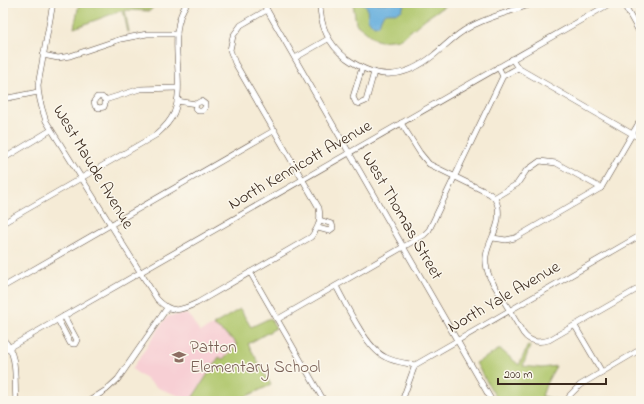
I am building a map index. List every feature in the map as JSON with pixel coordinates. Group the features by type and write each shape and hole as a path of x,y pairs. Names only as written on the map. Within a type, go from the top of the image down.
{"street":[{"name":"West Maude Avenue","path":"53,3 43,55 38,92 46,121 140,273 157,299 168,308"},
{"path":"3,223 156,135 169,121 174,113 177,101 177,34 179,20 187,3"},
{"name":"West Thomas Street","path":"263,3 492,401"},
{"path":"320,3 321,19 328,39 342,54 362,68 382,74 396,75 405,72 429,58 469,27 535,3"},
{"name":"North Kennicott Avenue","path":"3,351 611,3"},
{"path":"623,3 641,35"},
{"path":"89,401 106,390 118,379 168,308 180,310 190,306 311,236 318,228 320,220 319,208 235,62 230,50 233,36 241,25 267,10"},
{"path":"43,55 58,58 70,56 121,39 147,34 177,34"},
{"path":"295,58 328,39"},
{"path":"512,59 518,68 641,139"},
{"path":"498,67 503,76"},
{"path":"362,68 353,97 356,103 359,104 366,101 374,72"},
{"path":"278,319 424,235 429,230 503,76 518,68"},
{"path":"105,100 140,89 177,88"},
{"path":"3,99 38,92"},
{"path":"177,101 196,104"},
{"path":"493,238 506,240 515,238 601,188 641,119"},
{"path":"401,124 420,154 429,164 490,194 497,202 499,215 497,226 486,257 487,270 490,278 525,337 530,340 542,342 549,340 641,287"},
{"path":"3,159 51,130"},
{"path":"3,287 275,130"},
{"path":"494,198 517,184 526,171 540,161 556,163 601,188"},
{"path":"318,228 329,231 333,228 332,224 320,220"},
{"name":"North Yale Avenue","path":"415,365 641,235"},
{"path":"250,272 324,401"},
{"path":"336,286 374,350 389,359 415,365 402,401"},
{"path":"58,320 70,343 75,344 77,340 64,316"},
{"path":"575,326 602,372"},
{"path":"3,339 10,348 13,356 16,401"},
{"path":"568,401 570,395 575,389 641,349"}],"shaded area":[{"name":"Patton Elementary School","path":"188,314 200,332 213,325 234,340 237,345 233,348 229,356 222,359 219,357 191,400 158,388 132,369 166,318 169,316"}],"green space":[{"path":"76,3 156,3 150,11 125,10 128,32 123,10 74,28 79,4"},
{"path":"353,3 449,3 425,19 401,39 381,41 376,40 356,24"},
{"path":"240,309 251,327 270,318 276,328 248,344 271,385 236,401 191,400 219,357 222,359 225,358 237,345 234,340 213,325"},
{"path":"528,345 530,346 523,366 542,368 556,366 547,382 542,396 562,401 541,399 541,401 498,401 476,363 500,349 519,365"}],"water":[{"path":"363,3 404,3 401,11 395,13 385,13 379,25 374,26 368,20 367,7"}],"place":[{"name":"Patton Elementary School","path":"179,357"}]}
